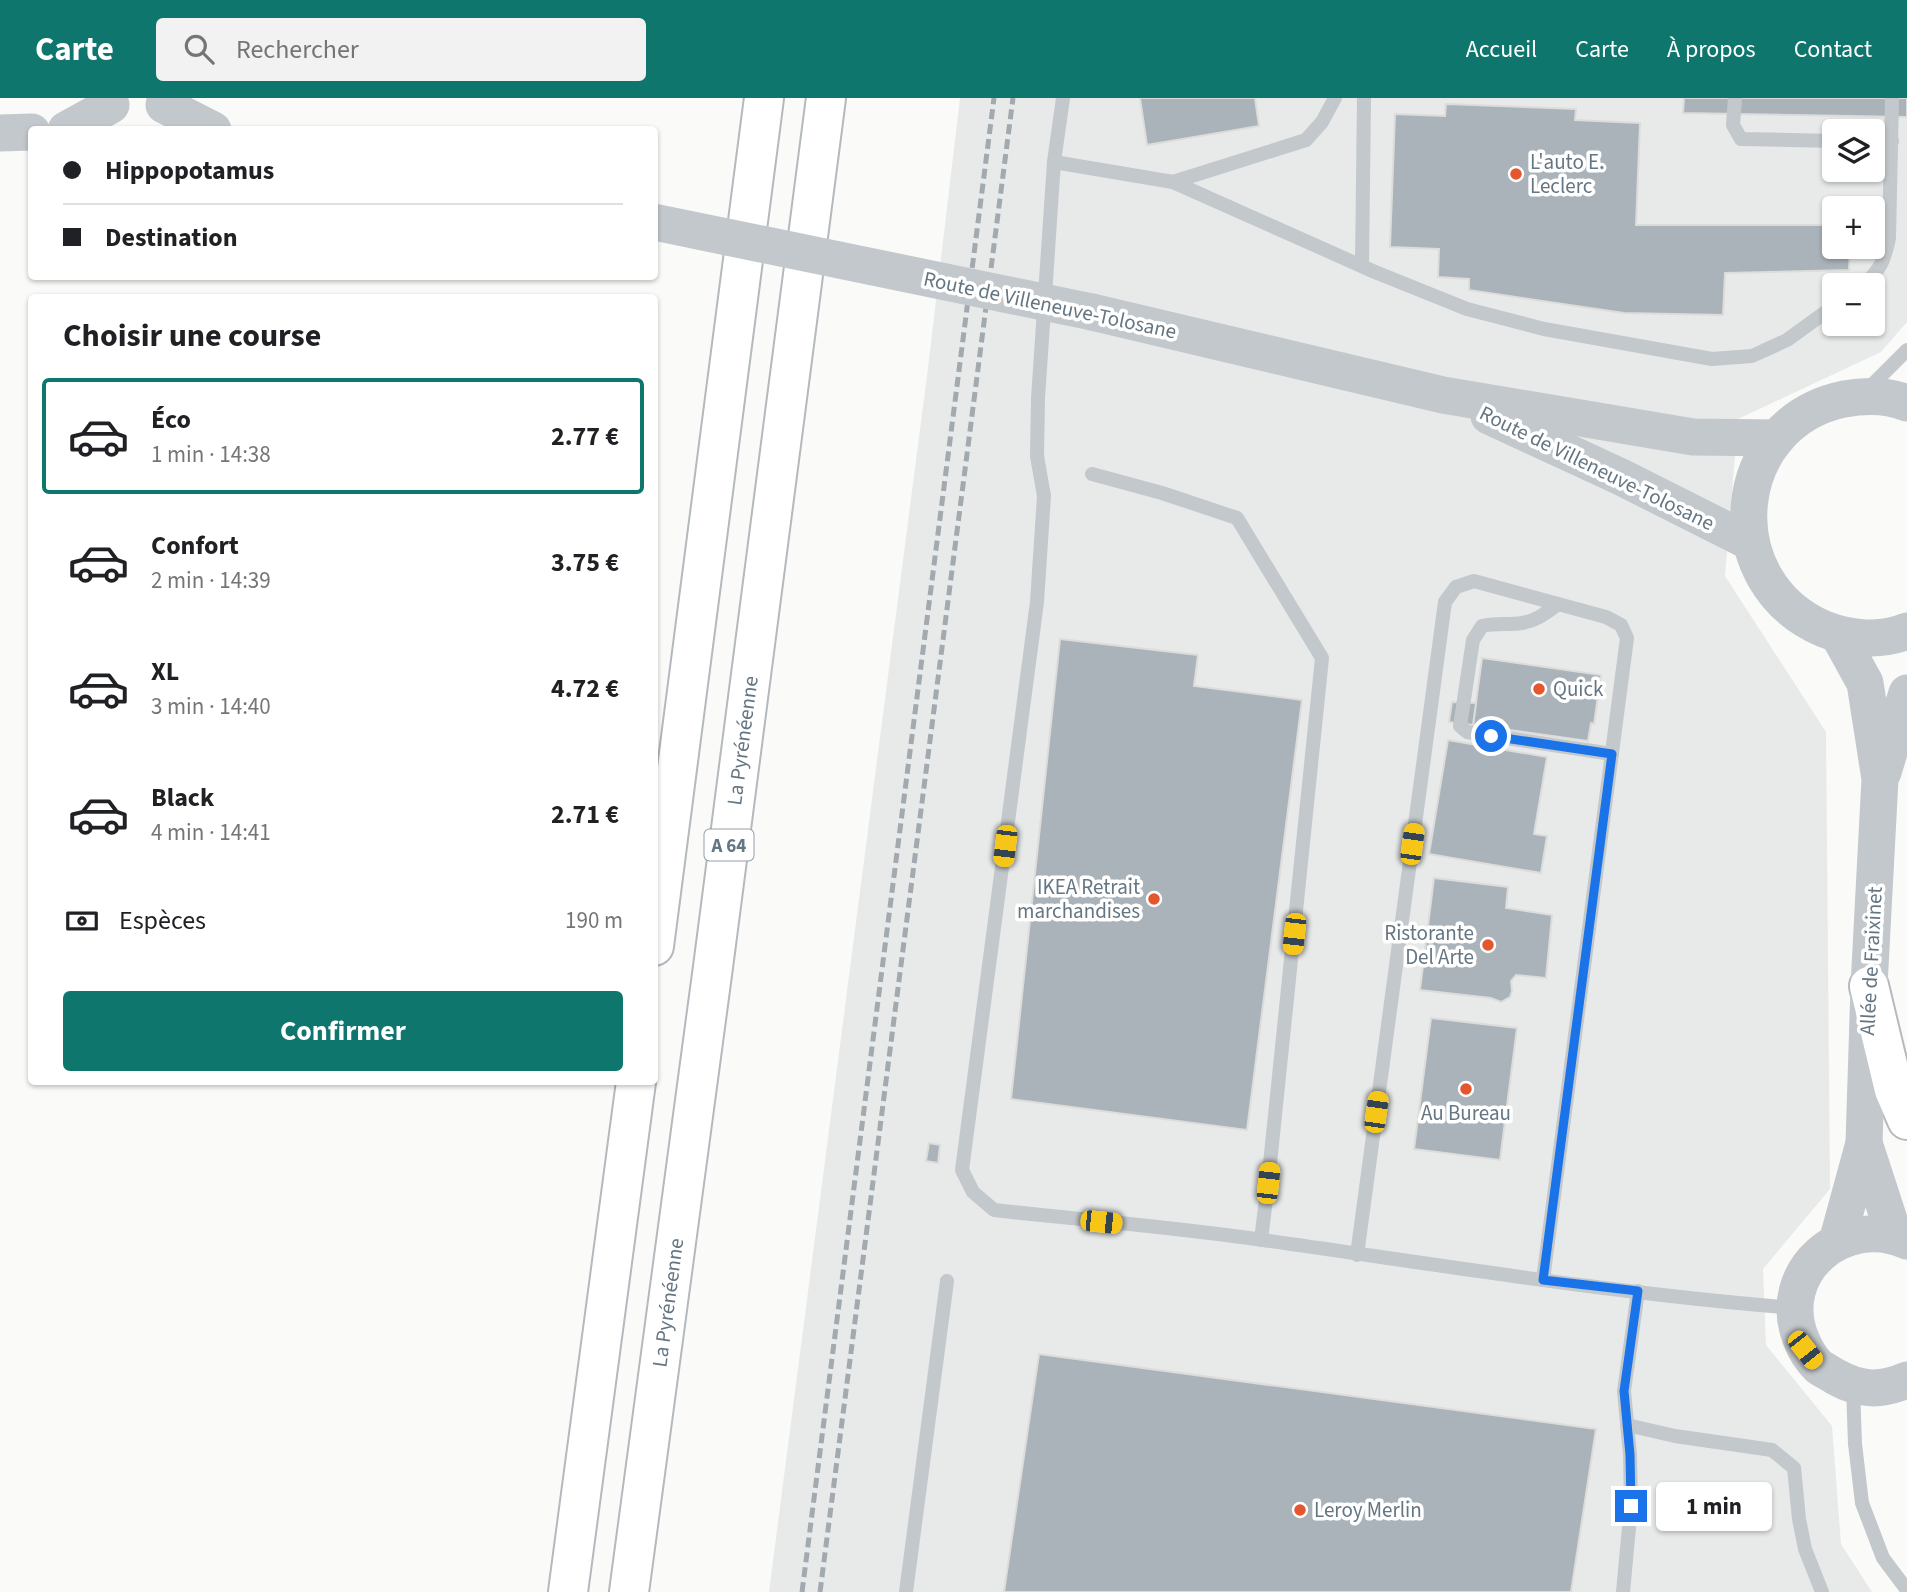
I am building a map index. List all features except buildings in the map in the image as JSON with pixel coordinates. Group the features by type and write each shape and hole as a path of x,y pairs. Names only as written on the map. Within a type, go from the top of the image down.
{"main road":[{"path":"658,915 764,98"},
{"name":"La Pyrénéenne","path":"629,1592 826,98"},
{"path":"1869,986 1894,1090 1907,1120"},
{"path":"568,1592 636,1085"}],"street":[{"path":"83,126 129,115 191,126"},
{"path":"0,133 28,132"},
{"name":"Route de Villeneuve-Tolosane","path":"658,223 1092,312 1443,395 1693,437 1777,438"},
{"name":"Route de Villeneuve-Tolosane","path":"1443,395 1621,477 1750,542"},
{"path":"1907,403 1894,398 1861,396 1829,402 1801,417 1777,438 1757,470 1748,506 1750,542 1761,574 1781,601 1807,622 1838,634 1869,638 1907,631"},
{"name":"Allée de Fraixinet","path":"1838,634 1865,683 1880,779 1864,1143"},
{"name":"Allée de Fraixinet","path":"1880,779 1907,693"},
{"path":"1864,1143 1900,1238"},
{"path":"1837,1242 1864,1143"},
{"path":"1900,1238 1874,1233 1855,1235 1820,1253 1807,1269 1798,1288 1795,1308 1797,1329 1805,1350 1819,1367 1853,1387 1881,1388 1907,1380"}],"lane":[{"path":"1063,98 1054,162 1038,398 1037,456 1044,496 1037,603 962,1170 973,1192 995,1210 1261,1240 1722,1302 1795,1308"},
{"path":"1174,182 1306,140 1322,122 1335,98"},
{"path":"1362,266 1364,98"},
{"path":"1735,98 1733,125 1741,139 1822,141"},
{"path":"1875,273 1886,257 1889,237 1892,98"},
{"path":"1885,141 1892,141"},
{"path":"1054,162 1174,182 1362,266 1467,309 1544,329 1712,359 1752,356 1787,340 1822,315"},
{"path":"1861,396 1907,351"},
{"path":"1092,474 1237,518 1322,658 1261,1240"},
{"path":"1357,1255 1445,603 1456,587 1474,581 1606,617 1621,625 1627,638 1543,1280"},
{"path":"1558,604 1538,618 1523,623 1494,623 1482,626 1473,640 1460,726 1466,732 1612,754"},
{"path":"906,1592 947,1281"},
{"path":"1623,1592 1631,1506 1630,1455 1624,1391 1638,1291"},
{"path":"1853,1387 1855,1444 1862,1503 1883,1558 1907,1590"},
{"path":"1627,1425 1675,1436 1772,1450 1794,1468 1805,1549 1822,1592"}],"shaded area":[{"path":"960,98 1907,98 1907,322 1881,352 1738,419 1725,576 1826,732 1830,1189 1763,1269 1766,1345 1832,1426 1841,1544 1872,1592 769,1592 928,368"}],"railway":[{"path":"802,1592 994,98"},
{"path":"820,1592 1013,98"}],"place":[{"name":"L'auto E. Leclerc","path":"1516,174"},
{"name":"Quick","path":"1539,689"},
{"name":"IKEA Retrait marchandises","path":"1154,899"},
{"name":"Ristorante Del Arte","path":"1488,945"},
{"name":"Au Bureau","path":"1466,1089"},
{"name":"Leroy Merlin","path":"1300,1510"}],"route":[{"path":"1491,736 1612,754 1543,1280 1638,1291 1624,1391 1630,1455 1631,1506"}]}
